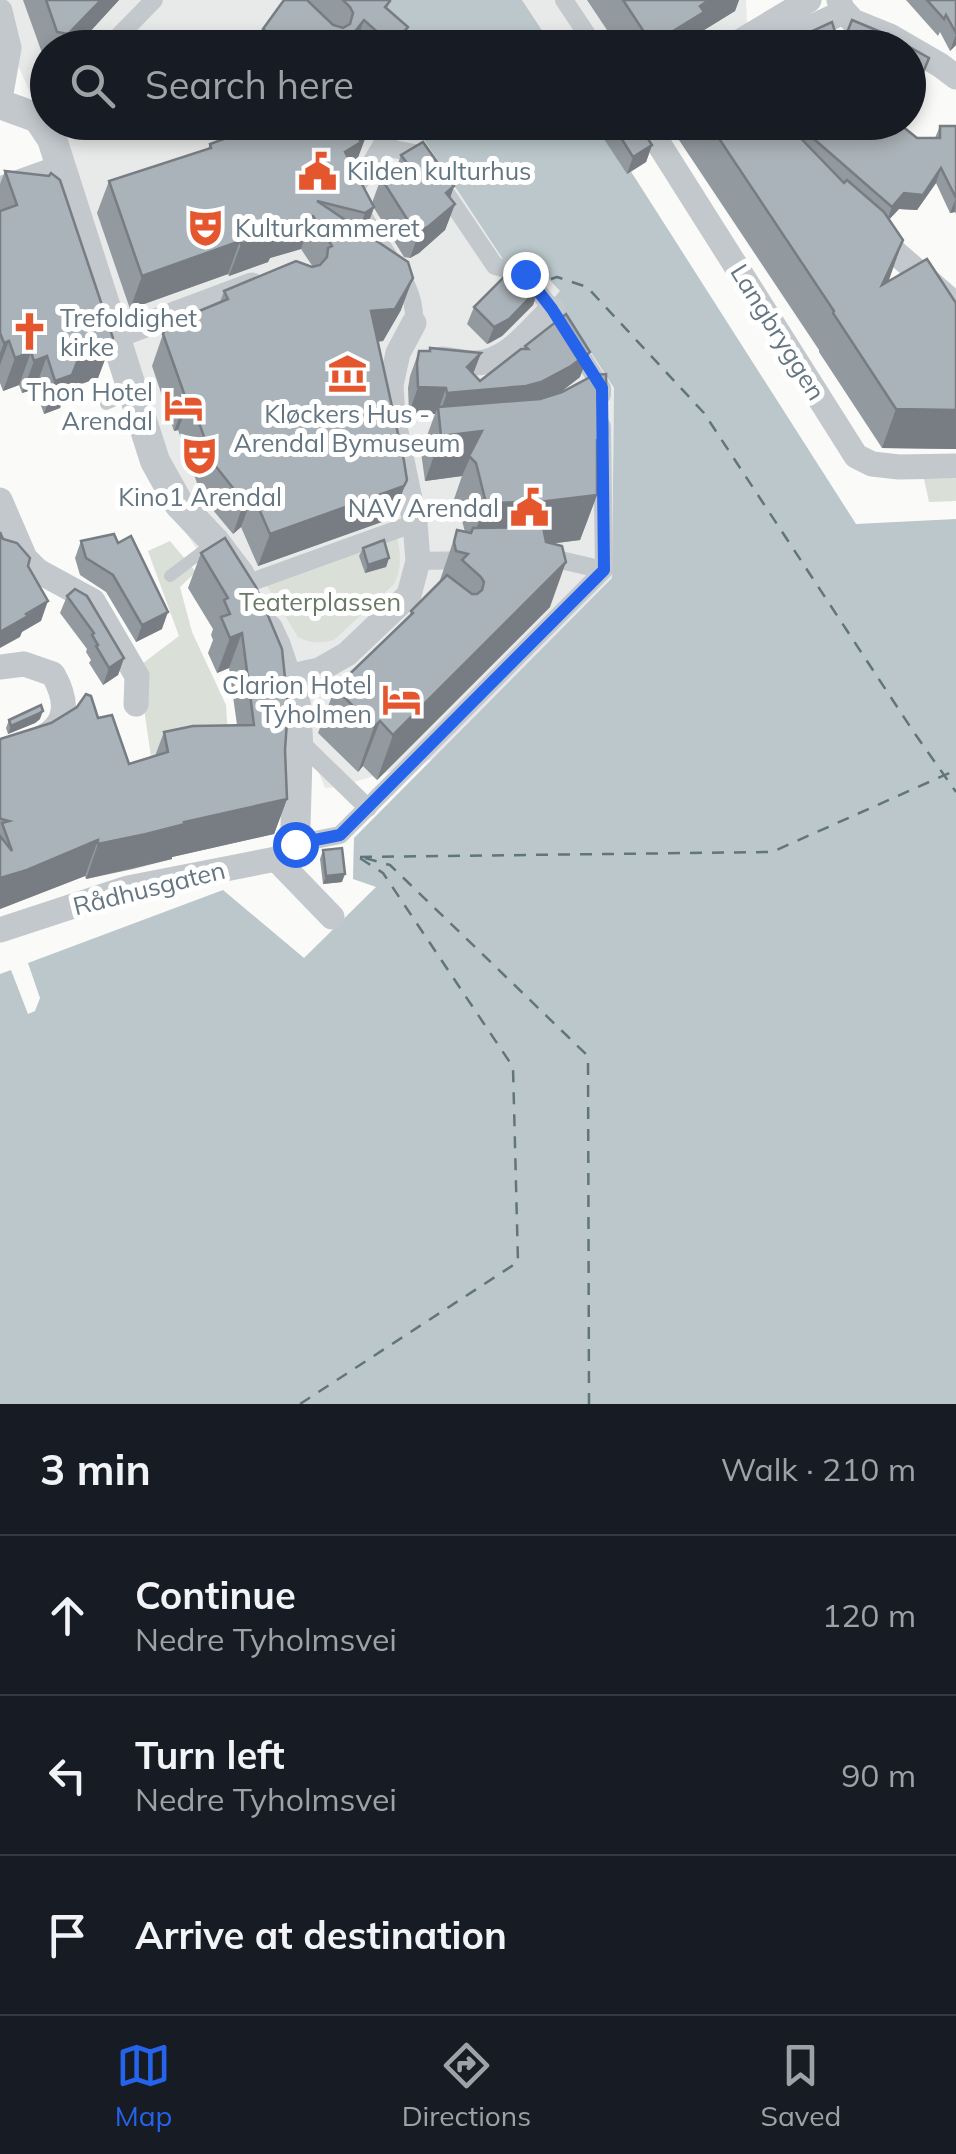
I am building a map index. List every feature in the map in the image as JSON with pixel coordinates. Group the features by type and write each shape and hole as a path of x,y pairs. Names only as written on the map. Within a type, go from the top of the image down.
{"street":[{"path":"125,30 154,0"},
{"path":"564,0 584,30"},
{"path":"759,30 809,0"},
{"path":"804,30 834,16 841,4 853,22 874,30"},
{"path":"0,11 9,48 0,101 30,108"},
{"path":"926,57 956,77"},
{"path":"52,140 116,336 119,398 178,504 215,542 246,584 288,677 296,705 298,740 286,851 332,917"},
{"path":"288,677 319,670 347,654 418,598 407,437 393,417 390,385 398,354 414,323 415,306 352,195 384,140"},
{"path":"286,851 340,835 604,570 594,393 552,309 525,274 495,266 420,154 393,150 386,140"},
{"name":"Langbryggen","path":"656,140 856,456 885,466 956,466"},
{"path":"0,188 61,168"},
{"path":"855,217 956,305"},
{"path":"116,336 282,274"},
{"path":"398,354 474,363 489,361 505,354 552,309"},
{"path":"0,500 26,558 38,571 92,601 136,676 136,704"},
{"path":"246,584 415,522"},
{"path":"536,560 556,559 604,570"},
{"path":"418,561 497,560"},
{"path":"0,667 24,664 53,674 65,710 58,726 42,740 0,754"},
{"path":"298,740 368,808"},
{"name":"Rådhusgaten","path":"0,930 128,888 286,851"}],"lane":[{"path":"170,576 215,542"}],"shaded area":[{"path":"0,0 342,0 368,30 30,30 30,92 0,26"},
{"path":"342,0 522,0 542,30 368,30"},
{"path":"522,0 746,0 747,30 542,30"},
{"path":"52,140 424,140 505,263 531,260 561,291 556,298 614,389 612,578 433,759 325,788 252,635 179,522"},
{"path":"424,140 611,140 856,524 956,519 956,1404 0,1404 0,974 11,970 28,1014 35,1011 40,998 28,963 223,890 304,958 376,887 353,879 354,838 612,578 614,388 555,297 560,291 531,260 506,264"}],"green space":[{"path":"924,479 956,479 956,501 929,502"},
{"name":"Teaterplassen","path":"397,535 400,566 394,584 334,640 316,642 298,637 264,581"},
{"path":"170,541 196,572 180,587 192,632 226,705 229,752 151,757 138,667 179,636 148,551"}],"building":[{"path":"46,0 101,0 72,30 56,30"},
{"path":"284,0 307,0 333,25 343,28 350,24 353,13 343,0 389,0 385,7 408,27 375,30 364,20 356,30 263,29"},
{"path":"623,0 709,0 700,6 704,12 675,30 643,30"},
{"path":"927,0 956,0 956,33 946,15 944,19"},
{"path":"852,20 876,30 848,30"},
{"path":"832,22 834,30 814,30"},
{"path":"940,126 956,126 956,198 941,168 923,195 904,193 892,207 815,140 926,140 940,138"},
{"path":"221,140 360,140 345,152 374,207 365,213 317,201 408,262 413,278 395,309 371,311 404,461 404,486 270,534 253,495 244,502 214,464 163,334 168,324 228,299 224,291 296,261 312,267 320,265 332,246 313,216 142,276 109,181 211,148 210,144"},
{"path":"622,140 649,140 652,145 633,157"},
{"path":"720,140 802,140 844,183 847,180 884,212 903,240 882,285 927,259 956,303 956,410 896,409"},
{"path":"423,142 454,186 446,193 455,204 419,232 381,178 407,163 401,155"},
{"path":"5,171 49,176 51,173 60,180 113,338 110,346 79,357 72,375 55,381 47,356 34,361 31,352 15,358 9,341 4,343 0,333 0,211 17,205"},
{"path":"515,266 524,268 539,288 509,319 494,327 474,307"},
{"path":"566,314 590,352 541,382 447,393 446,388 418,387 419,351 430,348 481,353 467,367 480,381 521,349 528,349 525,346"},
{"path":"606,374 607,435 597,440 597,495 486,503 476,463 469,456 482,431 441,436 438,407 540,399 594,375"},
{"path":"543,527 546,542 562,546 566,562 393,735 380,721 374,727 335,688 447,575 472,594 482,590 481,577 462,560 468,554 456,551 457,530 471,533 473,528"},
{"path":"0,532 3,539 17,543 30,558 28,566 48,601 0,632"},
{"path":"114,534 118,543 131,536 168,612 142,625 113,575 86,558 81,541"},
{"path":"225,538 256,587 282,649 288,707 287,799 146,834 98,844 98,840 0,878 0,836 12,851 2,823 9,821 0,817 0,739 51,723 77,707 86,694 91,696 98,718 112,715 129,764 168,752 164,732 193,726 254,725 242,633 230,638 221,617 230,614 224,600 228,598 201,553"},
{"path":"384,540 389,558 368,565 363,548"},
{"path":"75,589 87,596 124,658 109,668 96,646 94,633 67,596"},
{"path":"41,705 43,711 11,726 9,720"},
{"path":"342,848 345,874 326,876 323,850"}],"ferry route":[{"path":"551,279 557,277 587,287 704,413 956,792"},
{"path":"360,857 772,852 956,770"},
{"path":"300,1404 518,1262 513,1067 383,873 358,857"},
{"path":"365,858 390,865 588,1056 589,1404"}],"place":[{"name":"Kilden kulturhus","path":"317,171"},
{"name":"Kulturkammeret","path":"205,228"},
{"name":"Trefoldighet kirke","path":"30,332"},
{"name":"Kløckers Hus - Arendal Bymuseum","path":"347,373"},
{"name":"Thon Hotel Arendal","path":"183,406"},
{"name":"Kino1 Arendal","path":"200,456"},
{"name":"NAV Arendal","path":"529,508"},
{"name":"Clarion Hotel Tyholmen","path":"402,699"}],"route":[{"path":"295,844 340,835 604,570 602,388 525,274"}]}
